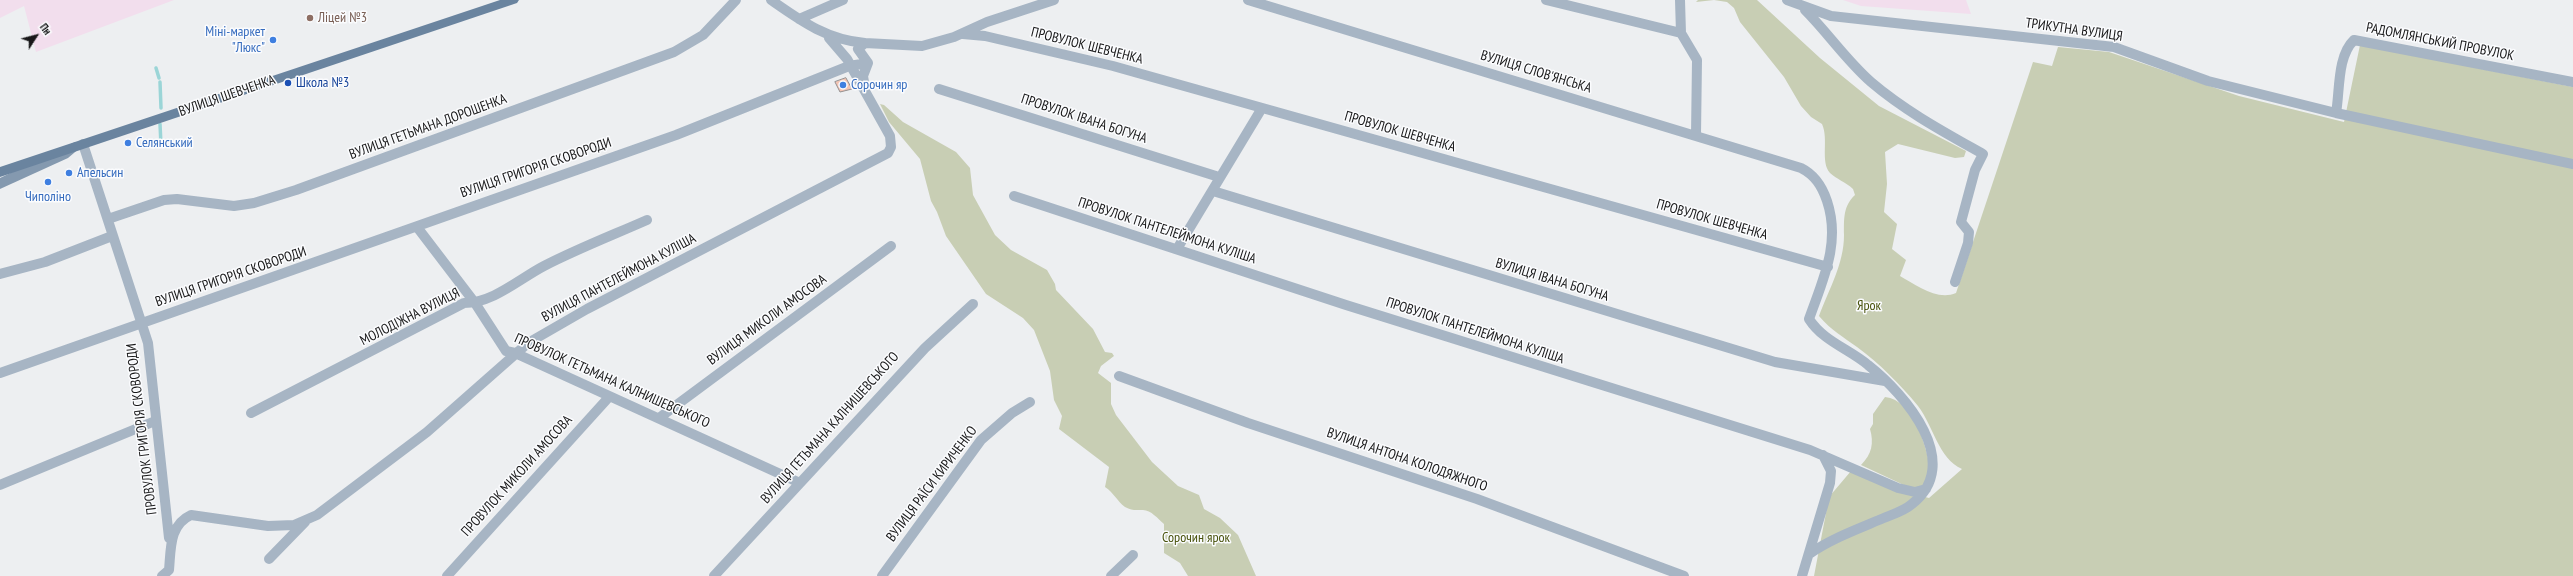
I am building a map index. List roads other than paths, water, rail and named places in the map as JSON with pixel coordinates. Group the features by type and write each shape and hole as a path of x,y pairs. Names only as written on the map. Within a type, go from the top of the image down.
{"main road":[{"name":"ВУЛИЦЯ ШЕВЧЕНКА","path":"0,172 513,0"},
{"name":"ВУЛИЦЯ ШЕВЧЕНКА","path":"0,184 63,155 80,145"}],"street":[{"name":"ВУЛИЦЯ ГЕТЬМАНА ДОРОШЕНКА","path":"108,219 164,200 177,199 240,206 303,188 674,52 702,35 736,0"},
{"path":"771,0 829,38 841,41 918,47 961,34 987,22 1054,0"},
{"path":"798,19 843,0"},
{"name":"ВУЛИЦЯ СЛОВ'ЯНСЬКА","path":"1248,0 1801,168 1814,175 1829,204 1833,218 1835,241 1828,267"},
{"path":"1546,0 1681,33"},
{"path":"1680,0 1682,9 1681,33 1697,60 1696,135"},
{"name":"ТРИКУТНА ВУЛИЦЯ","path":"1787,0 1802,7 1831,16 2114,47 2208,81 2336,113 2573,164"},
{"name":"ТРИКУТНА ВУЛИЦЯ","path":"1802,7 1818,23 1840,52 1870,81 1917,117 1982,154 1979,165 1975,170 1961,222 1969,232 1968,243 1955,282"},
{"name":"ПРОВУЛОК ШЕВЧЕНКА","path":"961,34 993,37 1113,66 1828,267"},
{"name":"ВУЛИЦЯ ПАНТЕЛЕЙМОНА КУЛІША","path":"269,558 306,521 334,503 415,441 515,353 576,315 741,231 888,153 891,147 891,140 869,98 843,54 829,38"},
{"name":"РАДОМЛЯНСЬКИЙ ПРОВУЛОК","path":"2336,113 2344,64 2349,44 2354,40 2573,82"},
{"path":"865,43 858,48 868,63 863,76 869,98"},
{"name":"ВУЛИЦЯ ГРИГОРІЯ СКОВОРОДИ","path":"0,373 698,127 849,66 868,63"},
{"name":"ПРОВУЛОК ІВАНА БОГУНА","path":"939,89 1219,178"},
{"path":"1177,249 1262,108"},
{"name":"ПРОВУЛОК ГРИГОРІЯ СКОВОРОДИ","path":"80,145 108,219 112,236 148,343 154,421 169,537 167,574"},
{"name":"ВУЛИЦЯ ІВАНА БОГУНА","path":"1213,191 1775,362 1800,368 1856,375 1885,381"},
{"name":"ПРОВУЛОК ПАНТЕЛЕЙМОНА КУЛІША","path":"1014,196 1354,307 1824,455 1898,488 1914,492 1926,490"},
{"name":"МОЛОДІЖНА ВУЛИЦЯ","path":"251,413 464,303 475,303 505,290 566,255 647,220"},
{"name":"ПРОВУЛОК ГЕТЬМАНА КАЛНИШЕВСЬКОГО","path":"417,227 475,303 506,351 515,353 800,483"},
{"path":"0,274 45,262 112,236"},
{"name":"ВУЛИЦЯ МИКОЛИ АМОСОВА","path":"659,418 891,246"},
{"path":"1809,554 1827,542 1908,507 1921,498 1934,471 1932,450 1919,424 1885,381 1868,364 1811,324 1809,319 1828,267"},
{"name":"ВУЛИЦЯ ГЕТЬМАНА КАЛНИШЕВСЬКОГО","path":"714,576 925,348 973,304"},
{"name":"ВУЛИЦЯ АНТОНА КОЛОДЯЖНОГО","path":"1119,376 1248,423 1477,500 1684,576"},
{"name":"ПРОВУЛОК МИКОЛИ АМОСОВА","path":"447,576 609,397"},
{"name":"ВУЛИЦЯ РАЇСИ КИРИЧЕНКО","path":"882,576 981,440 1002,421 1030,402"},
{"path":"0,485 154,421"},
{"path":"1802,576 1830,483 1831,471 1824,455"},
{"name":"ВУЛИЦЯ ПАНТЕЛЕЙМОНА КУЛІША","path":"167,574 174,529 183,517 191,515 268,526 294,525 306,521"},
{"path":"1111,576 1133,555"}],"waterway":[{"path":"156,68 159,78"},
{"path":"160,82 161,108"},
{"path":"160,124 161,145"}],"place":[{"name":"Ліцей №3","path":"310,18"},
{"name":"Міні-маркет \"Люкс\"","path":"273,40"},
{"name":"Школа №3","path":"288,83"},
{"name":"Сорочин яр","path":"843,85"},
{"name":"Селянський","path":"128,143"},
{"name":"Апельсин","path":"69,173"},
{"name":"Чиполіно","path":"48,182"}],"park label":[{"name":"Ярок","path":"1869,306"},
{"name":"Сорочин ярок","path":"1196,538"}]}
